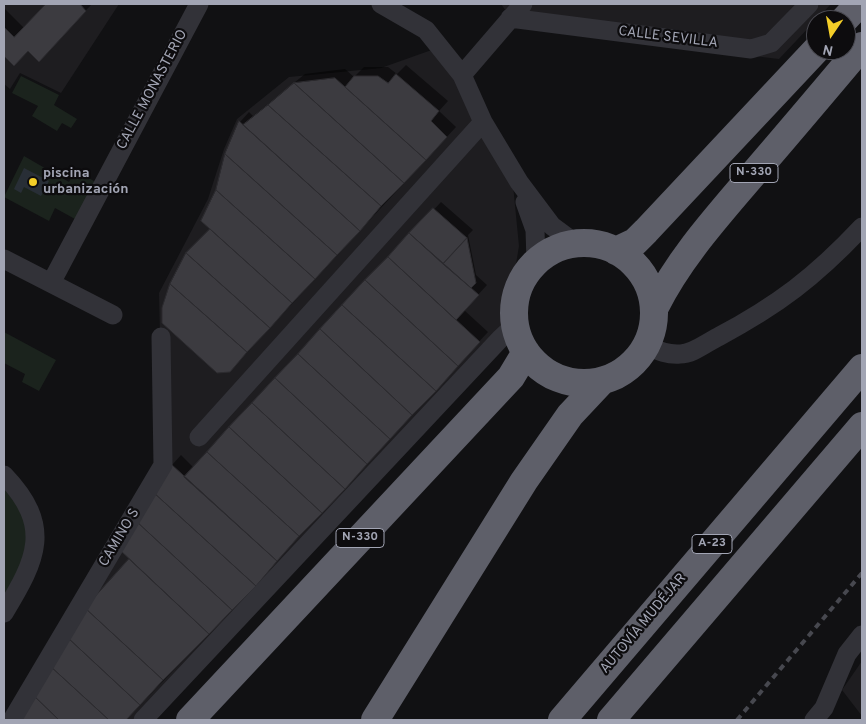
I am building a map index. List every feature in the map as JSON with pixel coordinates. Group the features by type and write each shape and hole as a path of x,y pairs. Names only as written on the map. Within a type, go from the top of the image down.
{"highway":[{"name":"N-330","path":"655,307 646,280 638,268 616,251 595,244 575,243 553,249 536,261 519,288 514,309 515,325 526,352 533,362 553,376 577,383 601,382 612,378 632,365 647,346 653,327 655,307 676,269 718,215 862,46"},
{"name":"N-330","path":"616,251 635,242 646,232 807,60"},
{"name":"N-330","path":"190,720 511,377 526,352"},
{"name":"AUTOVÍA MUDÉJAR","path":"562,720 862,368"},
{"name":"N-330","path":"375,720 524,481 574,409 601,382"},
{"name":"A-23","path":"612,720 862,426"}],"street":[{"name":"CALLE MONASTERIO","path":"51,283 199,4"},
{"path":"381,4 426,30 462,75 483,122 519,182 552,226 575,243"},
{"path":"462,75 523,4"},
{"name":"CALLE SEVILLA","path":"510,18 751,49 771,43 809,4"},
{"path":"199,437 483,122"},
{"path":"519,182 535,230 536,261"},
{"path":"647,346 662,352 682,354 735,328 774,306 805,283 831,260 862,227"},
{"path":"4,259 113,315"},
{"path":"143,720 493,346 515,325"},
{"name":"CAMINO S","path":"12,720 164,465 161,337"},
{"path":"4,475 24,498 31,512 36,544 24,580 4,613"},
{"path":"814,720 824,708 847,654 862,635"}],"shaded area":[{"path":"4,4 119,4 61,93 20,73 10,89 4,84"},
{"path":"501,4 831,4 825,10 806,10 806,30 779,59 518,28"},
{"path":"440,47 513,185 519,246 503,343 152,720 4,720 163,463 159,293 208,199 224,149 237,119 289,77 381,68"},
{"path":"21,76 59,95 54,105 77,119 71,128 62,123 57,131 32,116 38,106 12,93"},
{"path":"24,156 69,182 76,169 95,182 75,219 55,208 49,221 4,197"},
{"name":"piscina urbanización","path":"24,168 49,181 41,196 24,187 21,193 14,189"},
{"path":"4,332 56,360 39,391 22,382 25,374 4,363"},
{"path":"5,486 26,519 28,552 4,598"},
{"path":"862,661 862,716 842,690"}],"building":[{"path":"46,4 80,4 86,11 39,62 28,51 14,66 4,56 4,27 14,37"},
{"path":"396,74 439,111 431,121 447,137 426,160 345,87 354,76 378,76 388,83"},
{"path":"335,78 426,160 404,183 294,83"},
{"path":"294,83 404,183 381,206 268,105"},
{"path":"268,105 381,206 360,231 243,125"},
{"path":"239,121 360,231 337,255 225,154"},
{"path":"225,154 337,255 315,279 216,190"},
{"path":"216,190 315,279 292,303 201,221"},
{"path":"433,208 467,238 443,264 409,233"},
{"path":"210,229 292,303 270,328 186,253"},
{"path":"409,233 479,295 456,320 388,257"},
{"path":"467,238 476,283 471,288 443,264"},
{"path":"186,253 270,328 247,352 170,284"},
{"path":"388,257 480,342 458,366 365,280"},
{"path":"365,280 458,366 436,391 342,305"},
{"path":"170,284 247,352 230,372 217,373 162,323 162,308"},
{"path":"342,305 436,391 412,415 320,329"},
{"path":"320,329 412,415 390,439 298,354"},
{"path":"298,354 390,439 367,464 275,378"},
{"path":"275,378 367,464 345,489 252,403"},
{"path":"252,403 345,489 322,513 229,427"},
{"path":"229,427 322,513 299,536 207,452"},
{"path":"207,452 299,536 277,561 184,477"},
{"path":"171,464 277,561 256,586 153,492"},
{"path":"153,492 256,586 232,610 136,521"},
{"path":"136,521 232,610 209,634 120,550"},
{"path":"129,559 209,634 163,680 85,608"},
{"path":"85,608 163,680 140,705 67,637"},
{"path":"67,637 140,705 126,720 109,720 49,665"},
{"path":"49,665 109,720 59,720 32,694"},
{"path":"32,694 59,720 17,720"}],"railway":[{"path":"737,720 862,573"}],"place":[{"name":"piscina urbanización","path":"33,182"}]}
